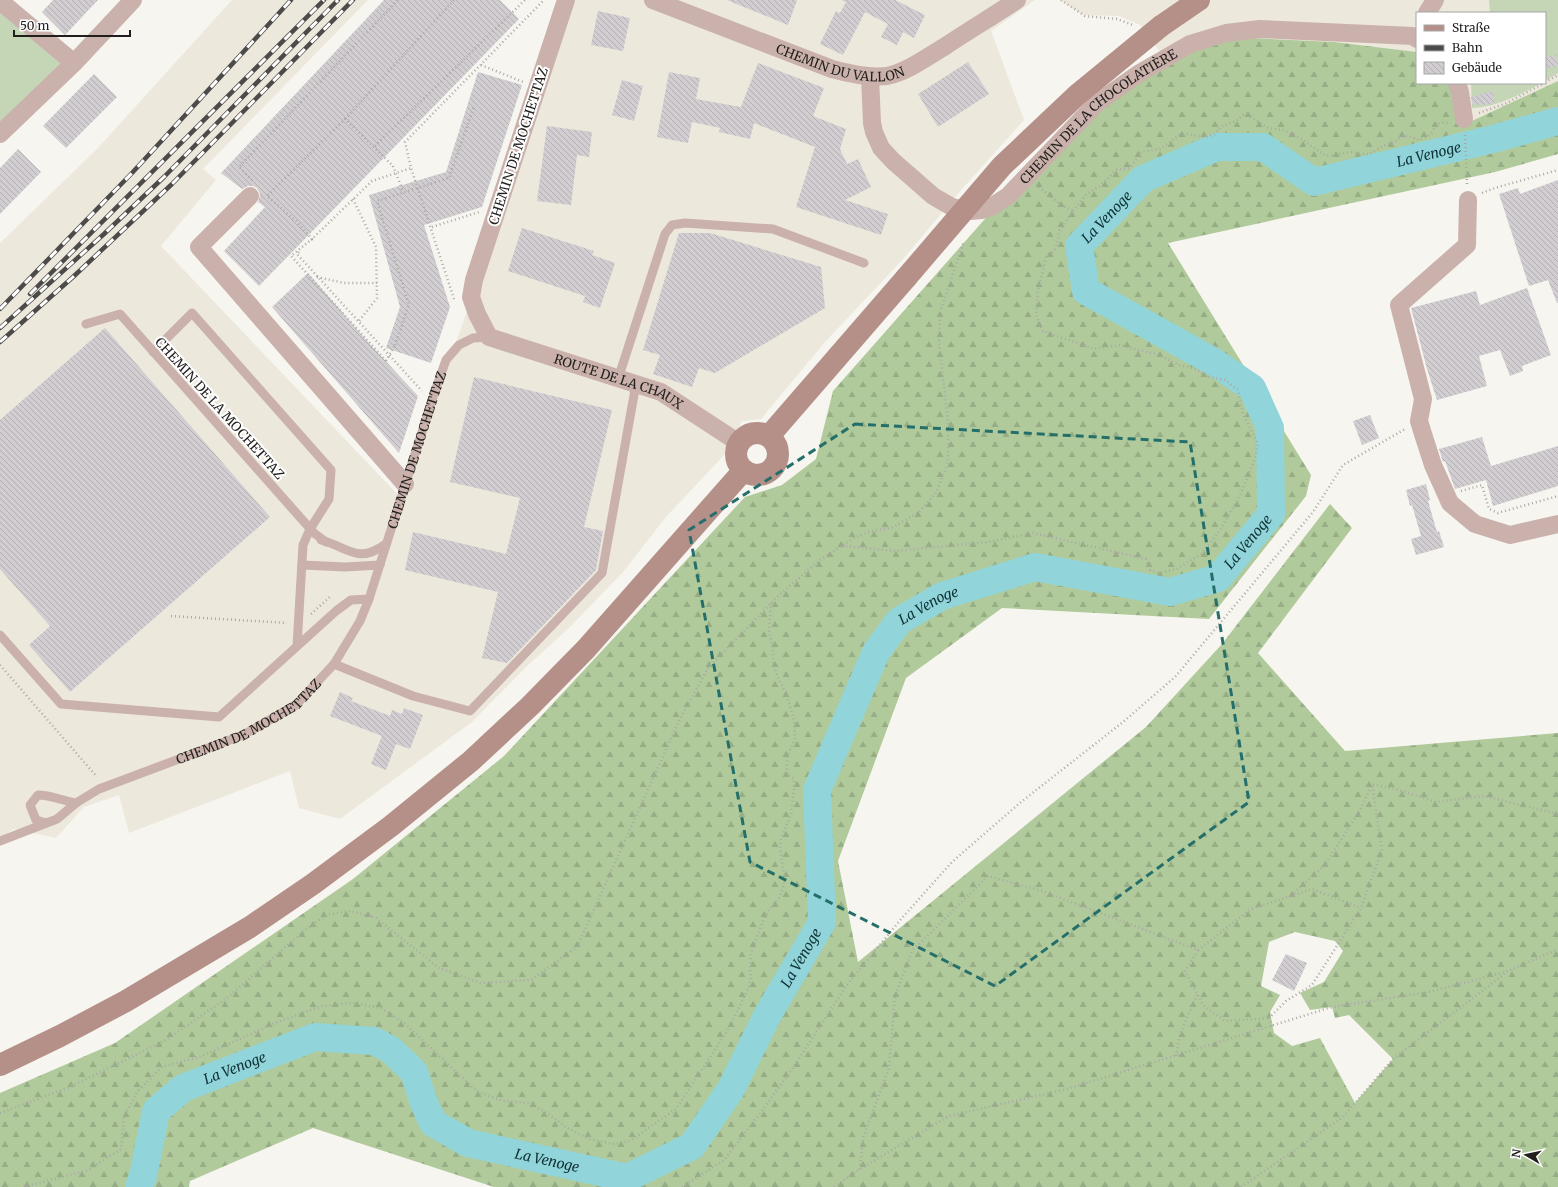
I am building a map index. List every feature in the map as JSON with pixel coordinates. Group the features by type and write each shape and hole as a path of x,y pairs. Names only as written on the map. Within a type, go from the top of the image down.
{"main road":[{"path":"769,436 1002,166 1077,95 1162,26 1199,0"},
{"path":"762,433 769,436 777,446 779,453 774,466 770,471 763,474 750,473 744,470 739,464 737,457 739,443 749,434 762,433"},
{"path":"0,1065 60,1036 126,1001 250,927 313,884 391,826 471,761 530,706 586,649 744,470"}],"street":[{"path":"0,134 74,63 133,0"},
{"name":"CHEMIN DE MOCHETTAZ","path":"489,337 477,314 471,297 474,280 566,0"},
{"name":"CHEMIN DU VALLON","path":"653,0 832,69 870,77 888,76 904,70 921,61 995,5 1017,0"},
{"path":"1428,12 1436,0"},
{"path":"0,1 74,63"},
{"name":"CHEMIN DE LA CHOCOLATIÈRE","path":"870,77 872,122 874,132 881,148 893,161 933,196 952,207 970,211 982,210 991,207 1008,196 1097,103 1138,74 1190,44 1226,33 1260,29 1416,35"},
{"path":"1457,84 1460,92 1464,127"},
{"path":"258,191 199,247 405,484"},
{"path":"1468,200 1467,245 1399,305 1423,399 1423,434 1445,494 1450,503 1475,524 1510,535 1558,524"},
{"name":"ROUTE DE LA CHAUX","path":"489,337 662,392 739,443"}],"lane":[{"path":"618,379 665,234 672,225 685,223 773,229 864,263"},
{"path":"153,352 192,313 330,470 329,499 310,528 303,545 297,646"},
{"name":"CHEMIN DE LA MOCHETTAZ","path":"86,324 120,314 310,528 326,542"},
{"name":"CHEMIN DE MOCHETTAZ","path":"0,840 57,819 100,785 243,735 296,705 334,664 360,621 369,599 446,360 459,345 473,338 489,337"},
{"path":"334,664 413,696 470,711 602,573 636,384"},
{"name":"CHEMIN DE LA MOCHETTAZ","path":"303,545 316,539 346,551 367,553 378,550 386,544"},
{"path":"302,565 345,567 380,565"},
{"path":"0,635 61,704 219,717 336,611 351,600 369,599"},
{"path":"46,822 36,820 30,805 38,795 49,795 76,803"}],"path":[{"path":"312,239 296,221 258,191 239,166 398,0"},
{"path":"258,191 346,119 454,0"},
{"path":"375,146 525,0"},
{"path":"456,305 432,227 411,168 405,142 544,0"},
{"path":"1061,0 1085,16 1117,19 1137,26"},
{"path":"481,64 528,84"},
{"path":"1546,82 1558,75"},
{"path":"842,546 895,551 988,542 1033,533 1146,559 1150,570 1158,573 1177,569 1201,554 1220,530 1240,495 1254,459 1258,444 1243,414 1238,390 1225,380 1206,376 1196,369 1179,365 1159,355 1120,345 1094,349 1043,331 1036,315 1038,290 1046,257 1054,251 1058,241 1059,231 1073,211 1087,194 1101,185 1116,170 1130,168 1141,152 1160,149 1179,135 1187,134 1205,137 1214,135 1221,126 1236,121 1243,115 1248,116 1268,128 1283,130 1297,136 1326,156 1352,152 1359,154 1370,154 1383,146 1394,142 1400,137 1408,136 1419,140 1428,136 1435,125 1441,122 1464,127 1542,84"},
{"path":"312,239 291,256 386,361 395,345 409,305 377,201 449,178 474,108"},
{"path":"346,119 375,146 393,166 403,192"},
{"path":"1464,127 1466,174"},
{"path":"411,168 372,181 297,254 426,395"},
{"path":"1468,200 1495,188 1558,170"},
{"path":"1028,175 1039,187 1060,204 1073,211"},
{"path":"353,199 376,247 377,298 359,321"},
{"path":"432,227 480,212"},
{"path":"0,1113 70,1087 166,1040 227,998 305,930 326,915 351,911 376,918 439,968 480,983 531,980 576,947 678,723 708,668 780,594 820,560 854,538 868,532 894,526 919,512 936,493 948,463 948,422 939,342 940,312 964,239"},
{"path":"316,276 344,283 376,283"},
{"path":"682,1187 724,1160 793,1068 846,986 902,918 952,862 1021,802 1123,722 1175,677 1313,512 1343,465 1423,434"},
{"path":"1445,494 1482,485 1489,508 1498,513 1558,496"},
{"path":"308,617 331,596"},
{"path":"24,1187 88,1170 121,1149 124,1117 137,1092 162,1067 202,1056 276,1023 322,1006 352,1003 381,1008 403,1022 478,1092 503,1101 529,1103 550,1114 567,1128 589,1139 614,1144 630,1141 676,1109 728,1030 749,987 751,978 751,953 768,910 779,898 784,885 780,848 781,840 791,814 794,779 788,774 787,756 795,739 794,720 786,694 777,676 773,661 770,631 771,603"},
{"path":"171,616 290,624"},
{"path":"0,665 100,785"},
{"path":"1372,784 1399,790 1436,802 1484,796 1558,814"},
{"path":"1292,895 1324,866 1359,812 1372,784"},
{"path":"1361,908 1312,889 1251,909 1198,950 1185,971 1202,1005 1225,1021 1269,1018 1286,1001 1312,985 1361,908 1382,850 1372,784"},
{"path":"860,1169 863,1138 889,1068 895,996 912,951 988,876 1042,891 1198,950"},
{"path":"834,1187 860,1169 949,1116 1067,1089 1332,1007 1429,992 1508,971 1558,949"},
{"path":"1241,1187 1343,1117 1393,1059 1508,971"},
{"path":"1176,1056 1180,1034 1197,994"},
{"path":"1269,1018 1272,1026"}],"highlighted area":[{"path":"855,424 1190,442 1249,802 995,986 750,862 689,530"}],"shaded area":[{"path":"232,0 368,0 203,169 216,180 161,246 401,498 526,144 565,0 1035,0 991,31 1024,120 962,189 904,258 825,342 761,419 742,421 725,454 666,517 623,572 569,628 525,668 472,722 340,819 299,808 290,771 129,833 119,795 84,807 56,838 14,829 0,838 0,243 97,149"},
{"path":"1060,0 1558,0 1558,81 1459,127 1450,84 1546,84 1546,12 1416,12 1416,52 1334,42 1230,37 1167,61 1140,25 1119,16 1083,15"}],"green space":[{"path":"1489,0 1558,0 1558,73 1546,80 1546,12 1490,12"},
{"path":"0,11 63,65 0,127"},
{"path":"1230,37 1334,42 1416,52 1416,84 1450,84 1459,127 1558,81 1558,154 1495,172 1168,243 1311,475 1306,496 1209,619 1002,608 906,678 838,861 858,962 1146,727 1222,644 1330,504 1352,528 1258,653 1345,751 1558,733 1558,1187 494,1187 313,1128 190,1181 189,1187 0,1187 0,1093 115,1043 353,879 504,756 745,497 782,485 816,459 833,391 1067,126 1167,61","holes":["1295,932 1335,941 1343,951 1324,982 1300,993 1310,1010 1332,1007 1335,1018 1349,1015 1393,1059 1355,1103 1320,1038 1292,1046 1274,1033 1270,1012 1280,995 1261,986 1269,942"]},
{"path":"1471,84 1539,84 1499,103 1472,108"}],"building":[{"path":"53,0 98,0 65,35 42,12"},
{"path":"384,0 500,0 519,19 259,286 224,251 265,207 258,202 260,194 257,188 248,186 242,189 221,173"},
{"path":"727,0 797,0 788,25"},
{"path":"841,0 895,0 925,15 914,38 903,32 897,45 881,37 888,24 865,12 843,55 820,44 836,11 840,13 846,2"},
{"path":"598,11 630,18 623,51 591,45"},
{"path":"1556,55 1558,66 1546,69 1546,57"},
{"path":"968,62 989,94 938,127 918,94"},
{"path":"758,63 824,88 813,116 846,129 840,149 847,164 858,159 871,187 845,200 888,214 881,235 796,207 815,147 754,123 750,139 719,132 720,128 692,122 688,143 657,137 669,72 700,78 696,99 741,107"},
{"path":"478,72 522,85 482,207 424,225 450,307 431,363 386,348 400,307 369,195 446,172"},
{"path":"94,74 117,97 66,148 43,126"},
{"path":"622,80 643,86 634,121 612,115"},
{"path":"1493,91 1494,104 1473,105 1471,97"},
{"path":"547,126 592,132 589,157 577,155 571,205 537,201"},
{"path":"18,149 41,172 0,214 0,168"},
{"path":"1558,180 1557,303 1548,280 1529,286 1499,194 1518,188 1520,194"},
{"path":"522,228 594,251 592,255 615,263 600,308 583,302 585,296 508,271"},
{"path":"679,233 710,233 821,267 825,308 715,373 699,368 692,387 653,374 660,355 643,350"},
{"path":"308,273 369,343 368,342 418,396 399,453 272,307"},
{"path":"1527,288 1551,355 1522,366 1523,371 1510,376 1500,350 1479,356 1487,386 1437,400 1411,308 1476,291 1480,305"},
{"path":"105,328 270,517 70,692 29,645 50,626 0,569 0,420"},
{"path":"474,377 612,410 584,527 603,531 596,570 507,663 482,658 498,592 405,570 413,532 506,554 520,498 450,482"},
{"path":"1370,415 1379,438 1362,445 1353,421"},
{"path":"1482,437 1491,466 1558,446 1558,486 1493,506 1486,480 1455,489 1439,449"},
{"path":"1426,484 1430,500 1428,501 1437,532 1439,531 1444,547 1416,555 1411,539 1421,536 1406,490"},
{"path":"340,692 353,698 351,701 390,716 392,710 402,714 404,708 423,715 410,749 396,744 386,770 371,764 382,736 330,716"},
{"path":"1286,954 1307,963 1294,991 1272,980"}],"waterway":[{"name":"La Venoge","path":"139,1187 143,1176 156,1111 183,1088 315,1037 374,1041 391,1050 414,1072 424,1103 433,1123 468,1143 627,1178 692,1146 731,1089 767,1016 822,922 817,790 876,652 899,621 942,596 1035,567 1170,592 1218,578 1271,514 1270,428 1252,388 1214,362 1086,291 1079,246 1143,179 1217,147 1263,147 1314,182 1493,139 1558,121"}],"railway":[{"path":"0,309 132,173 291,0"},
{"path":"30,294 324,0"},
{"path":"0,328 104,234 164,177 338,0"},
{"path":"0,342 73,277 172,184 353,0"}]}
